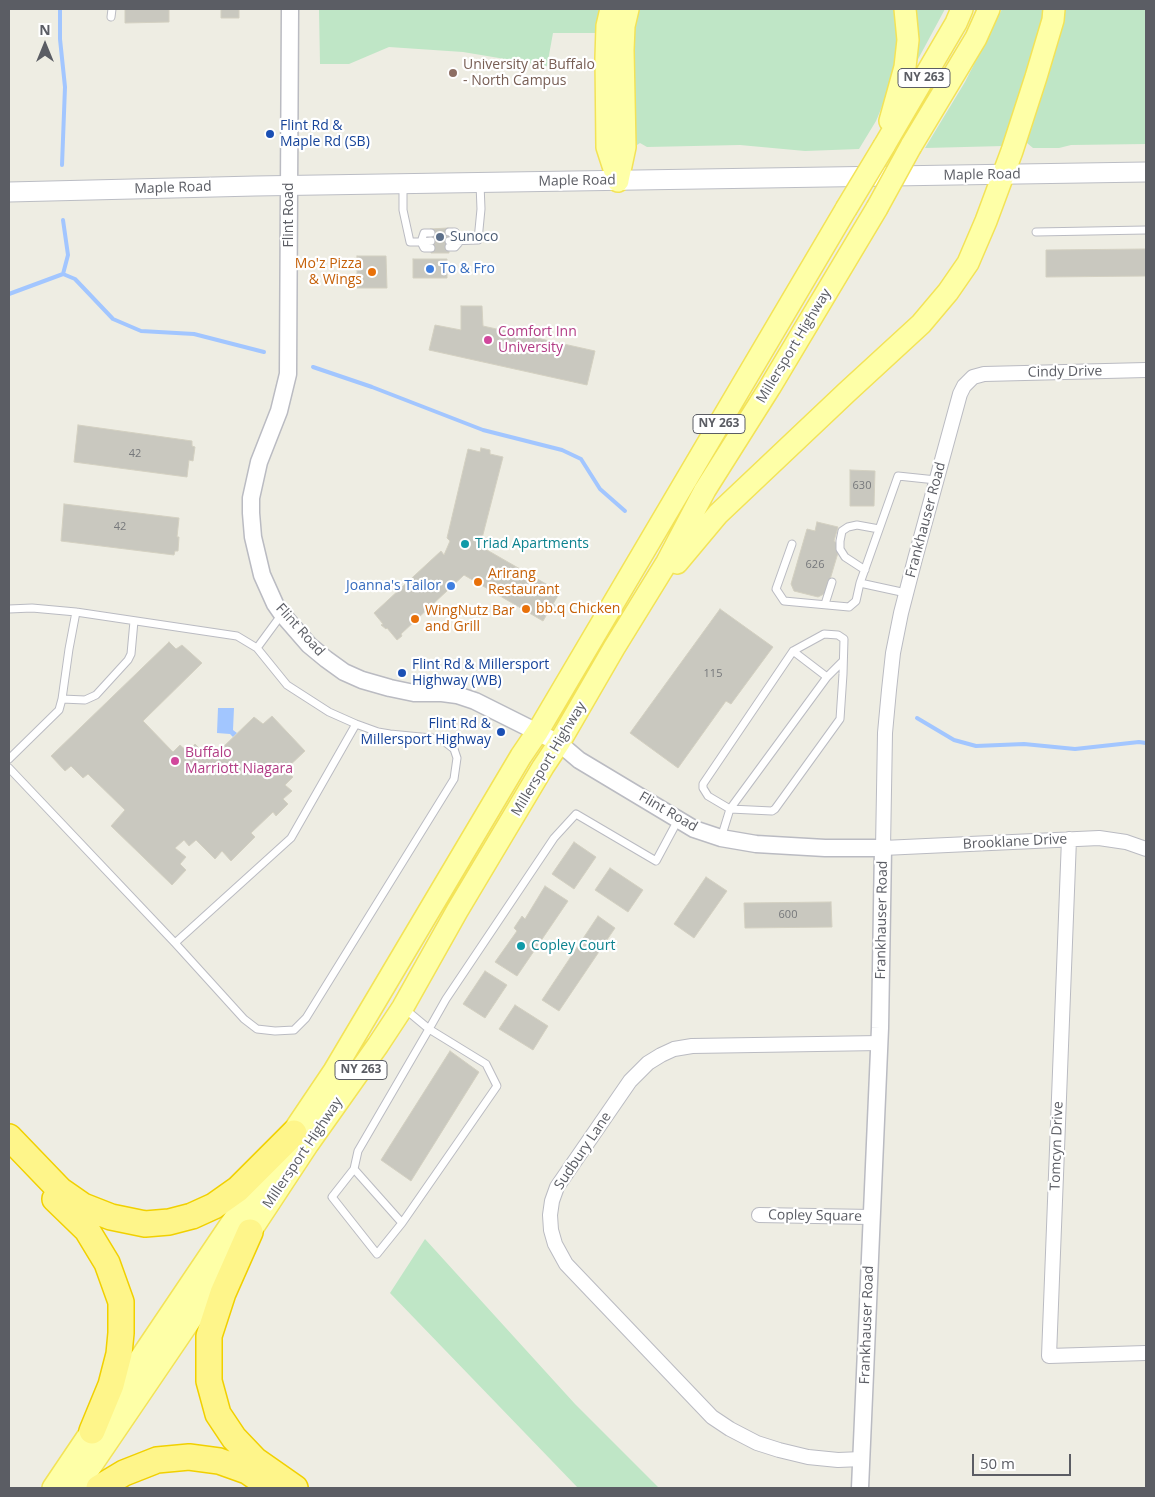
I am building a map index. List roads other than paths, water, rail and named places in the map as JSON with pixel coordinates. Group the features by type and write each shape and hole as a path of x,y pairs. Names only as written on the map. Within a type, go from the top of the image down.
{"highway":[{"path":"9,1136 60,1190 83,1206 111,1217 145,1224 169,1222 192,1216 214,1206 238,1189 294,1133"},
{"path":"9,1154 87,1230 106,1263 121,1302 122,1333 119,1354 111,1385 92,1432"},
{"path":"250,1232 223,1294 209,1336 209,1381 218,1414 234,1438 255,1460 295,1488"},
{"path":"100,1488 124,1473 157,1460 189,1457 219,1461 247,1471 272,1488"}],"main road":[{"path":"611,9 607,26 606,58 607,147 618,180"},
{"path":"618,180 625,147 623,50 624,26 628,9"},
{"path":"884,146 905,68 908,40 905,9"},
{"name":"Millersport Highway","path":"53,1488 334,1071 538,731 884,146 956,23 962,9"},
{"name":"Millersport Highway","path":"76,1488 308,1144 378,1046 403,1007 457,911 667,562 706,490 877,208 911,146 976,38 989,9"},
{"path":"645,598 718,514 846,392 921,324 948,292 968,263 986,221 1012,151 1036,77 1053,20 1054,9"},
{"name":"Maple Road","path":"9,192 289,185 1146,172"}],"street":[{"name":"Flint Road","path":"290,9 288,374 280,411 259,462 251,498 253,537 258,561 267,588 282,614 309,645 326,659 353,676 390,688 414,693 442,693 475,701 559,743 579,760 694,829 721,838 783,847 883,848"},
{"name":"Cindy Drive","path":"984,374 1146,370"},
{"name":"Frankhauser Road","path":"860,1488 880,1043 885,750 889,690 906,593 960,394 968,380 984,374"},
{"name":"Brooklane Drive","path":"883,848 1099,838 1126,842 1146,849"},
{"name":"Tomcyn Drive","path":"1069,839 1049,1356 1146,1353"},
{"name":"Sudbury Lane","path":"862,1459 838,1460 808,1457 778,1450 757,1443 712,1417 566,1264 555,1244 551,1230 550,1215 557,1187 630,1081 648,1062 661,1055 674,1049 692,1046 880,1043"},
{"name":"Copley Square","path":"759,1215 871,1217"}],"lane":[{"path":"111,17 112,9"},
{"path":"449,244 455,247 461,240 478,240 481,208 480,182"},
{"path":"403,183 403,210 410,242 420,242"},
{"path":"1036,232 1146,230"},
{"path":"449,232 455,232 461,240"},
{"path":"420,242 424,233 431,233"},
{"path":"420,242 424,248 431,245"},
{"path":"792,544 776,589 784,601 849,607 856,601 860,583 898,476 936,480"},
{"path":"865,570 845,557 840,549 842,531 857,525 879,529"},
{"path":"825,604 832,582"},
{"path":"860,583 906,593"},
{"path":"9,609 32,608 76,612 237,636 257,648 287,685 329,712 356,724 390,734 441,739 454,750 457,758 454,779 306,1018 294,1030 275,1031 257,1029 244,1019 175,943 9,768"},
{"path":"9,759 59,710 76,612"},
{"path":"257,648 282,614"},
{"path":"62,699 85,700 96,695 128,660 131,654 134,621"},
{"path":"824,634 838,635 844,640 843,661 840,719 775,809 772,811 730,809 708,796 703,788 703,784 793,651 824,634"},
{"path":"793,651 827,676"},
{"path":"721,838 730,809 827,676 843,661"},
{"path":"175,943 291,838 356,724"},
{"path":"403,1007 429,1029 486,1064 498,1086 402,1223 377,1254 332,1197 354,1169 358,1151 429,1029 446,999 554,838 576,814 656,861 678,819"},
{"path":"354,1169 402,1223"}],"water":[{"path":"218,708 234,708 233,730 237,733 233,737 230,734 217,733"}],"waterway":[{"path":"60,9 60,39 65,87 62,165"},
{"path":"9,294 63,274 68,255 63,220"},
{"path":"63,274 75,279 113,319 141,331 194,334 264,352"},
{"path":"313,367 372,387 483,430 562,450 581,459 600,489 625,511"},
{"path":"917,718 954,740 976,746 1024,744 1075,749 1139,742 1146,743"}],"place":[{"name":"University at Buffalo - North Campus","path":"453,73"},
{"name":"Flint Rd & Maple Rd (SB)","path":"270,134"},
{"name":"Sunoco","path":"440,237"},
{"name":"To & Fro","path":"430,269"},
{"name":"Mo'z Pizza & Wings","path":"372,272"},
{"name":"Comfort Inn University","path":"488,340"},
{"name":"Triad Apartments","path":"465,544"},
{"name":"Arirang Restaurant","path":"478,582"},
{"name":"Joanna's Tailor","path":"451,586"},
{"name":"bb.q Chicken","path":"526,609"},
{"name":"WingNutz Bar and Grill","path":"415,619"},
{"name":"Flint Rd & Millersport Highway (WB)","path":"402,673"},
{"name":"Flint Rd & Millersport Highway","path":"501,732"},
{"name":"Buffalo Marriott Niagara","path":"175,761"},
{"name":"Copley Court","path":"521,946"}]}
